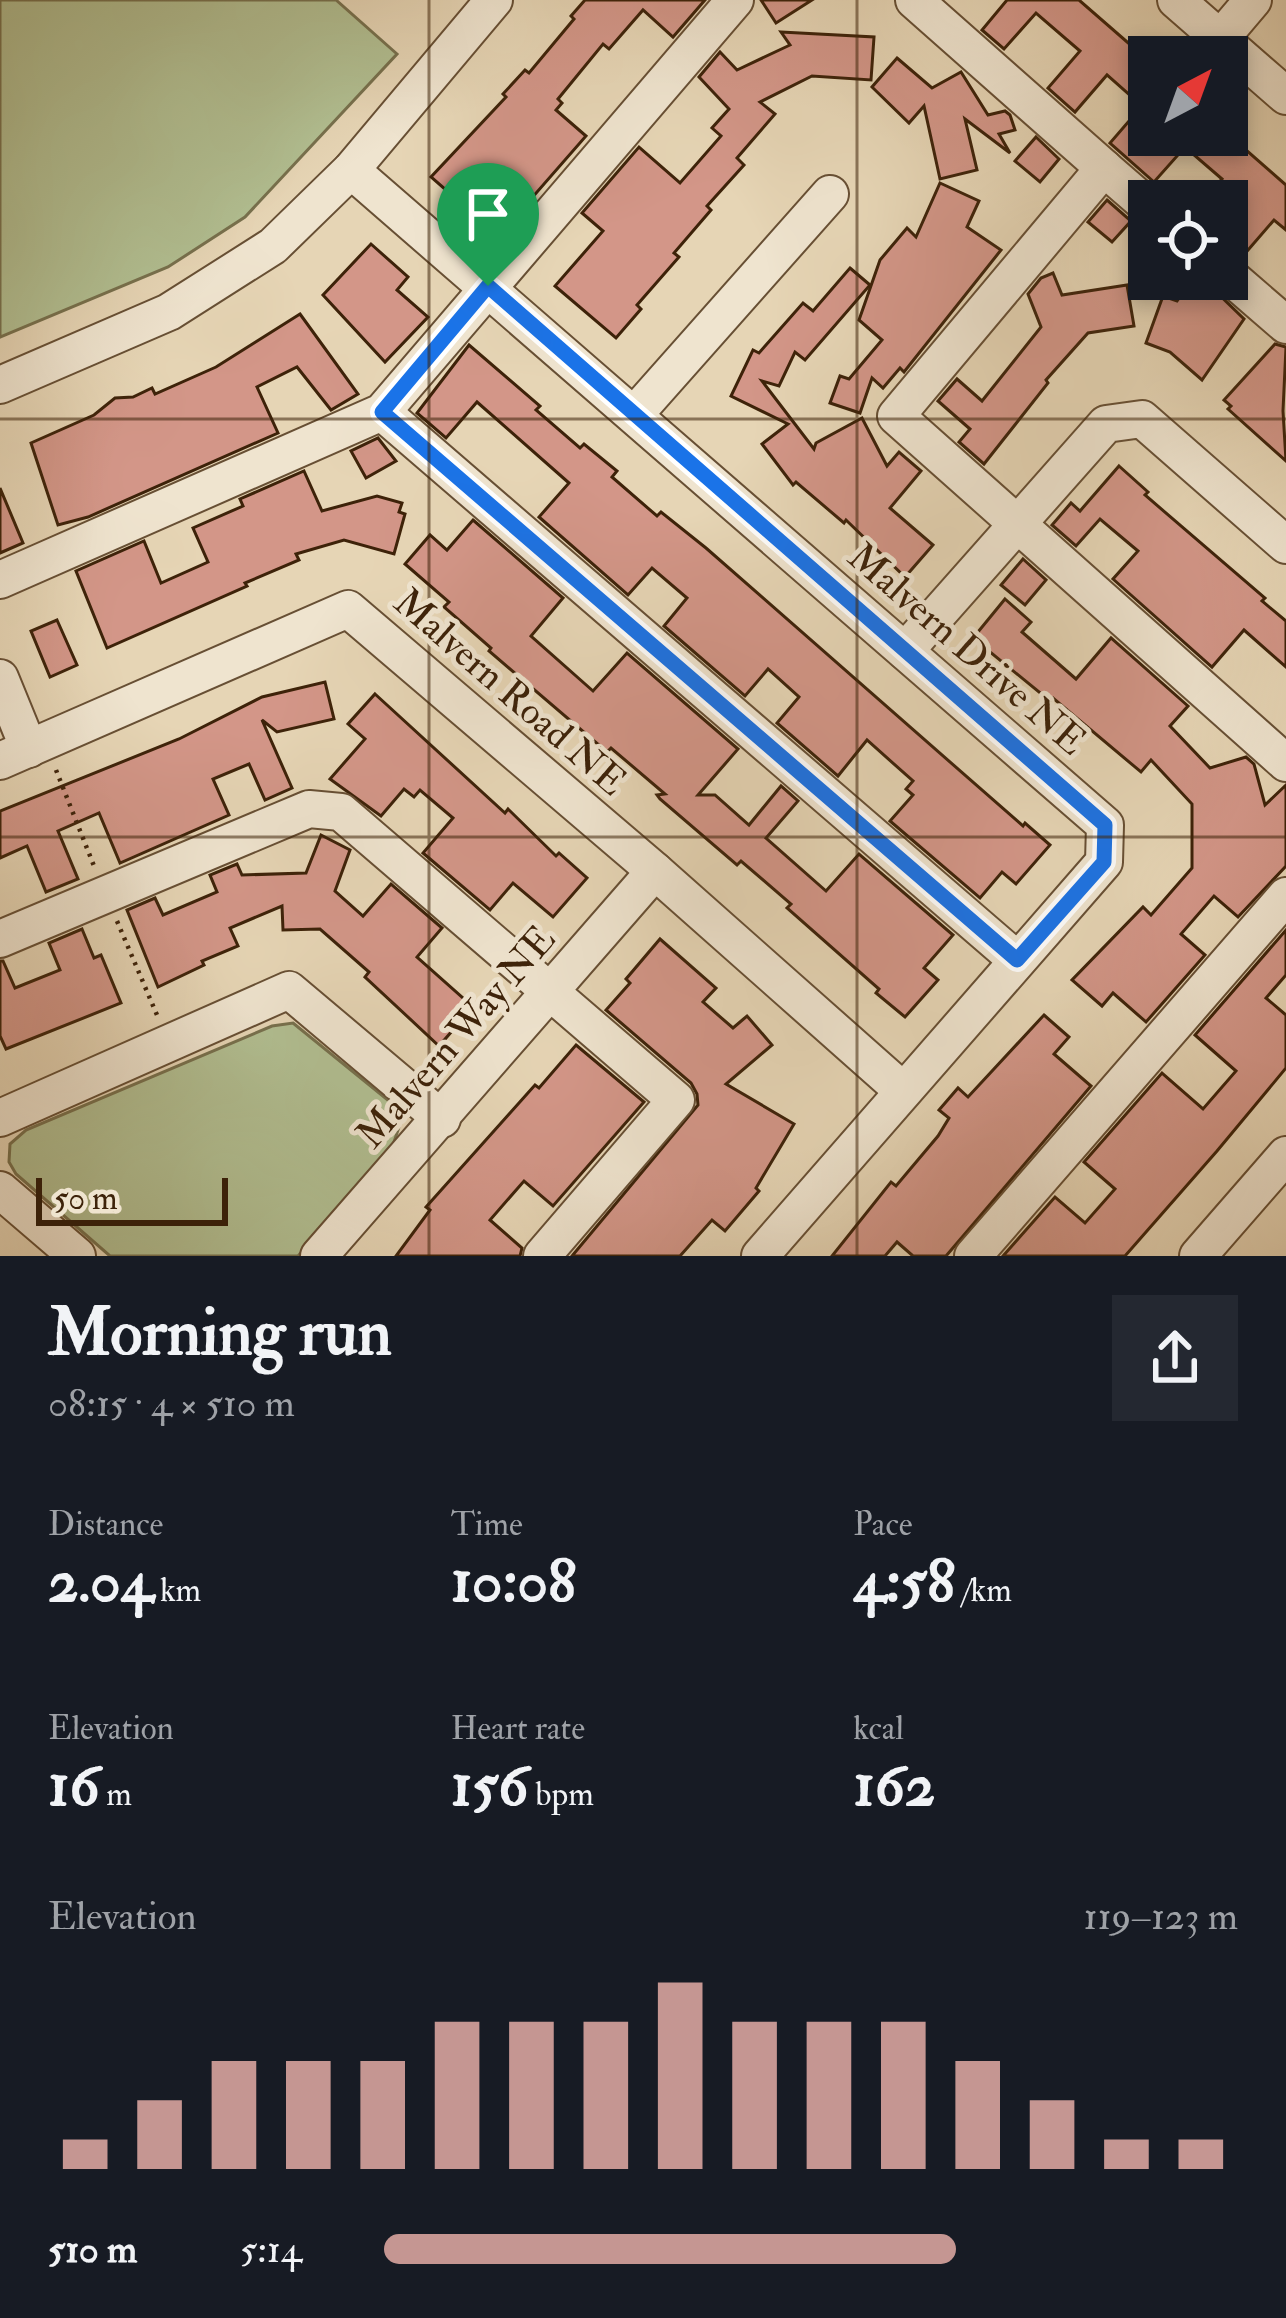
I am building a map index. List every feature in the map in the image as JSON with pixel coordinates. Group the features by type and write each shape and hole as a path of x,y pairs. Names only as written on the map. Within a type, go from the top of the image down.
{"street":[{"path":"0,385 169,312 273,246 350,170 494,0"},
{"path":"0,580 382,412 735,0"},
{"path":"914,0 1128,189"},
{"path":"1176,0 1217,36"},
{"path":"1223,36 1253,0"},
{"path":"1248,64 1286,97"},
{"path":"1104,168 896,416 1286,763"},
{"name":"Malvern Drive NE","path":"350,170 1105,825 1104,862 760,1256"},
{"path":"634,415 830,194"},
{"path":"1248,292 1286,325"},
{"path":"382,412 1017,960"},
{"path":"905,651 1106,424 1142,419 1286,544"},
{"name":"Malvern Road NE","path":"15,755 348,609 902,1090"},
{"path":"0,678 15,755"},
{"path":"0,939 309,809 341,812 676,1100 542,1256"},
{"name":"Malvern Way NE","path":"319,1256 655,871"},
{"path":"973,1256 1286,896"},
{"path":"0,1118 289,990 442,1119"},
{"path":"1198,1256 1286,1155"},
{"path":"0,1190 77,1256"}],"green space":[{"path":"0,0 336,0 397,54 245,217 168,267 0,337"},
{"path":"293,1023 394,1105 399,1127 391,1151 298,1256 110,1256 16,1174 9,1162 10,1144 26,1130 272,1026"}],"building":[{"path":"585,0 705,0 673,37 643,10 609,49 603,44 558,99 562,103 556,110 586,136 510,223 481,198 470,211 431,177 525,70 529,73"},
{"path":"761,0 812,0 776,23"},
{"path":"1007,0 1079,0 1128,43 1128,94 1107,75 1075,112 1048,88 1080,51 1036,13 1004,49 982,30"},
{"path":"781,32 874,37 871,80 812,76 760,102 775,114 737,158 744,165 707,206 711,210 674,253 679,257 637,305 641,309 616,338 555,286 603,231 582,213 639,147 680,183 721,136 712,128 729,109 699,77 720,52 737,70 790,45"},
{"path":"897,58 932,88 961,72 988,115 1005,111 1010,115 1015,130 999,134 1010,153 965,119 977,170 940,179 924,106 909,123 872,87"},
{"path":"1128,122 1128,156 1177,156 1152,180 1110,143"},
{"path":"1036,137 1059,159 1040,182 1015,161"},
{"path":"1248,152 1286,185 1286,230 1274,220 1248,250 1248,180 1222,179 1195,156 1248,156"},
{"path":"940,183 979,201 967,227 1001,250 904,372 900,368 883,388 872,378 860,413 830,403 840,376 849,379 882,340 859,320 880,260 907,228 916,237"},
{"path":"1107,200 1128,218 1112,242 1088,222"},
{"path":"371,244 408,277 397,290 428,317 385,362 323,295"},
{"path":"850,268 870,285 805,360 795,352 779,386 762,381 814,449 816,443 862,418 887,466 899,452 921,471 890,508 933,545 905,577 846,520 844,523 796,482 793,485 762,444 788,424 731,396 753,350 759,353 803,303 813,311"},
{"path":"1053,273 1062,295 1127,285 1134,326 1088,333 1046,380 984,464 959,442 970,429 938,401 957,379 982,401 1041,327 1028,294 1041,278"},
{"path":"1162,300 1224,300 1244,319 1202,380 1170,352 1146,343"},
{"path":"300,314 358,394 331,410 297,367 257,387 278,433 88,517 58,525 31,443 94,415 115,398 133,397 152,388 155,394 216,367"},
{"path":"1275,344 1286,347 1286,461 1228,409 1231,406 1224,400"},
{"path":"469,345 580,448 584,444 617,471 612,477 657,516 661,512 706,548 1050,845 1016,884 1002,872 980,898 890,821 913,795 906,789 913,781 867,740 838,776 777,723 799,697 768,669 745,696 664,626 687,598 652,568 628,595 539,517 569,483 477,402 446,438 417,413"},
{"path":"378,438 396,461 366,478 351,451"},
{"path":"1119,466 1286,621 1286,667 1244,630 1212,667 1113,579 1138,551 1100,519 1076,546 1052,525 1071,503 1080,511"},
{"path":"304,471 322,511 377,496 402,503 399,512 405,514 394,554 344,540 296,554 299,560 245,583 247,586 107,648 76,571 144,541 161,583 208,562 193,528 243,506 240,499"},
{"path":"0,488 23,543 0,553"},
{"path":"473,520 563,598 531,636 593,691 627,653 738,749 698,795 715,795 749,825 781,786 798,801 766,838 826,891 859,854 953,935 924,968 938,980 905,1017 787,908 791,904 741,861 737,865 657,795 665,794 611,748 607,752 489,651 444,607 449,602 405,564 430,535 447,550"},
{"path":"1023,559 1046,580 1025,605 1001,585"},
{"path":"1005,599 1031,622 1022,632 1076,679 1111,638 1188,706 1170,726 1210,768 1246,757 1254,764 1265,805 1286,785 1286,866 1238,917 1214,896 1181,934 1205,955 1146,1022 1113,993 1102,1006 1072,980 1143,907 1151,915 1192,868 1192,804 1151,760 1141,772 973,638"},
{"path":"57,620 77,665 50,677 31,631"},
{"path":"325,682 334,719 277,732 262,720 292,788 265,800 249,764 213,779 229,815 120,863 99,813 58,831 78,879 46,892 27,846 0,858 0,811 179,739 262,697"},
{"path":"375,694 505,813 508,809 556,856 559,853 587,878 553,917 513,883 490,910 423,853 453,818 420,790 414,797 404,789 381,816 330,779 365,739 348,724"},
{"path":"321,835 350,850 335,891 363,916 391,884 442,928 417,957 473,1007 439,1046 365,977 369,972 320,929 283,930 282,906 230,928 238,946 158,987 127,910 155,898 163,915 217,892 210,875 237,864 242,875 306,873"},
{"path":"82,929 94,958 101,955 121,1003 6,1049 0,1036 0,961 15,988 60,970 49,943"},
{"path":"1286,930 1286,975 1266,998 1286,1015 1286,1068 1217,1151 1125,1256 1003,1256 1055,1197 1085,1223 1115,1189 1084,1162 1162,1073 1203,1109 1236,1071 1195,1035"},
{"path":"660,939 716,988 703,1002 733,1028 747,1016 772,1045 726,1084 794,1124 756,1188 759,1191 725,1231 712,1220 680,1256 572,1256 698,1105 691,1083 606,1010"},
{"path":"1044,1015 1069,1037 1054,1054 1091,1086 946,1256 913,1256 897,1242 885,1256 832,1256 891,1182 896,1186 938,1136 949,1118 939,1110 958,1088 968,1097"},
{"path":"576,1045 644,1102 553,1206 524,1181 490,1220 522,1248 520,1256 396,1256 430,1210 426,1207"}],"route":[{"path":"488,286 1105,825 1104,862 1017,960 382,412 488,286"}]}
